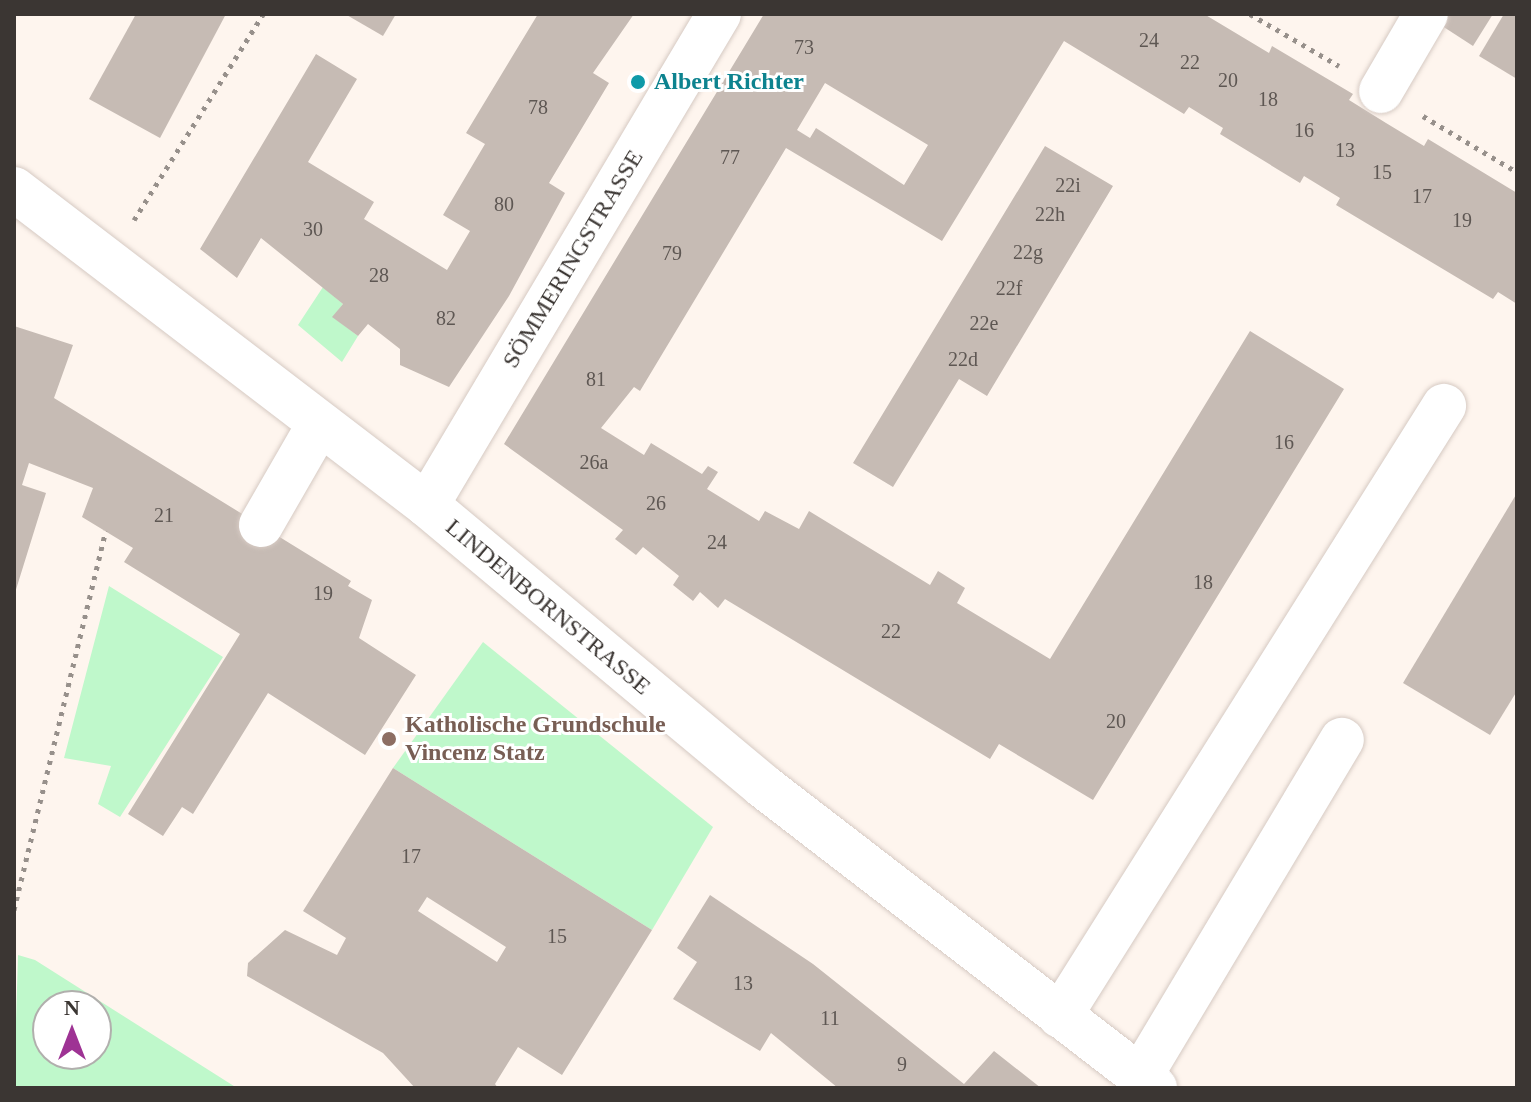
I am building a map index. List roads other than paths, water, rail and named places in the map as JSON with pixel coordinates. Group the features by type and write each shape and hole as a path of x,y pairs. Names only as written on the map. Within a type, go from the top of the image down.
{"street":[{"name":"SÖMMERINGSTRASSE","path":"427,505 719,14"},
{"path":"1381,91 1426,14"},
{"name":"LINDENBORNSTRASSE","path":"14,189 427,505 763,786 1147,1082"},
{"path":"1060,1016 1444,406"},
{"path":"261,525 319,424"},
{"path":"1147,1082 1342,740"}],"place":[{"name":"Albert Richter","path":"638,82"},
{"name":"Katholische Grundschule Vincenz Statz","path":"389,739"}]}
